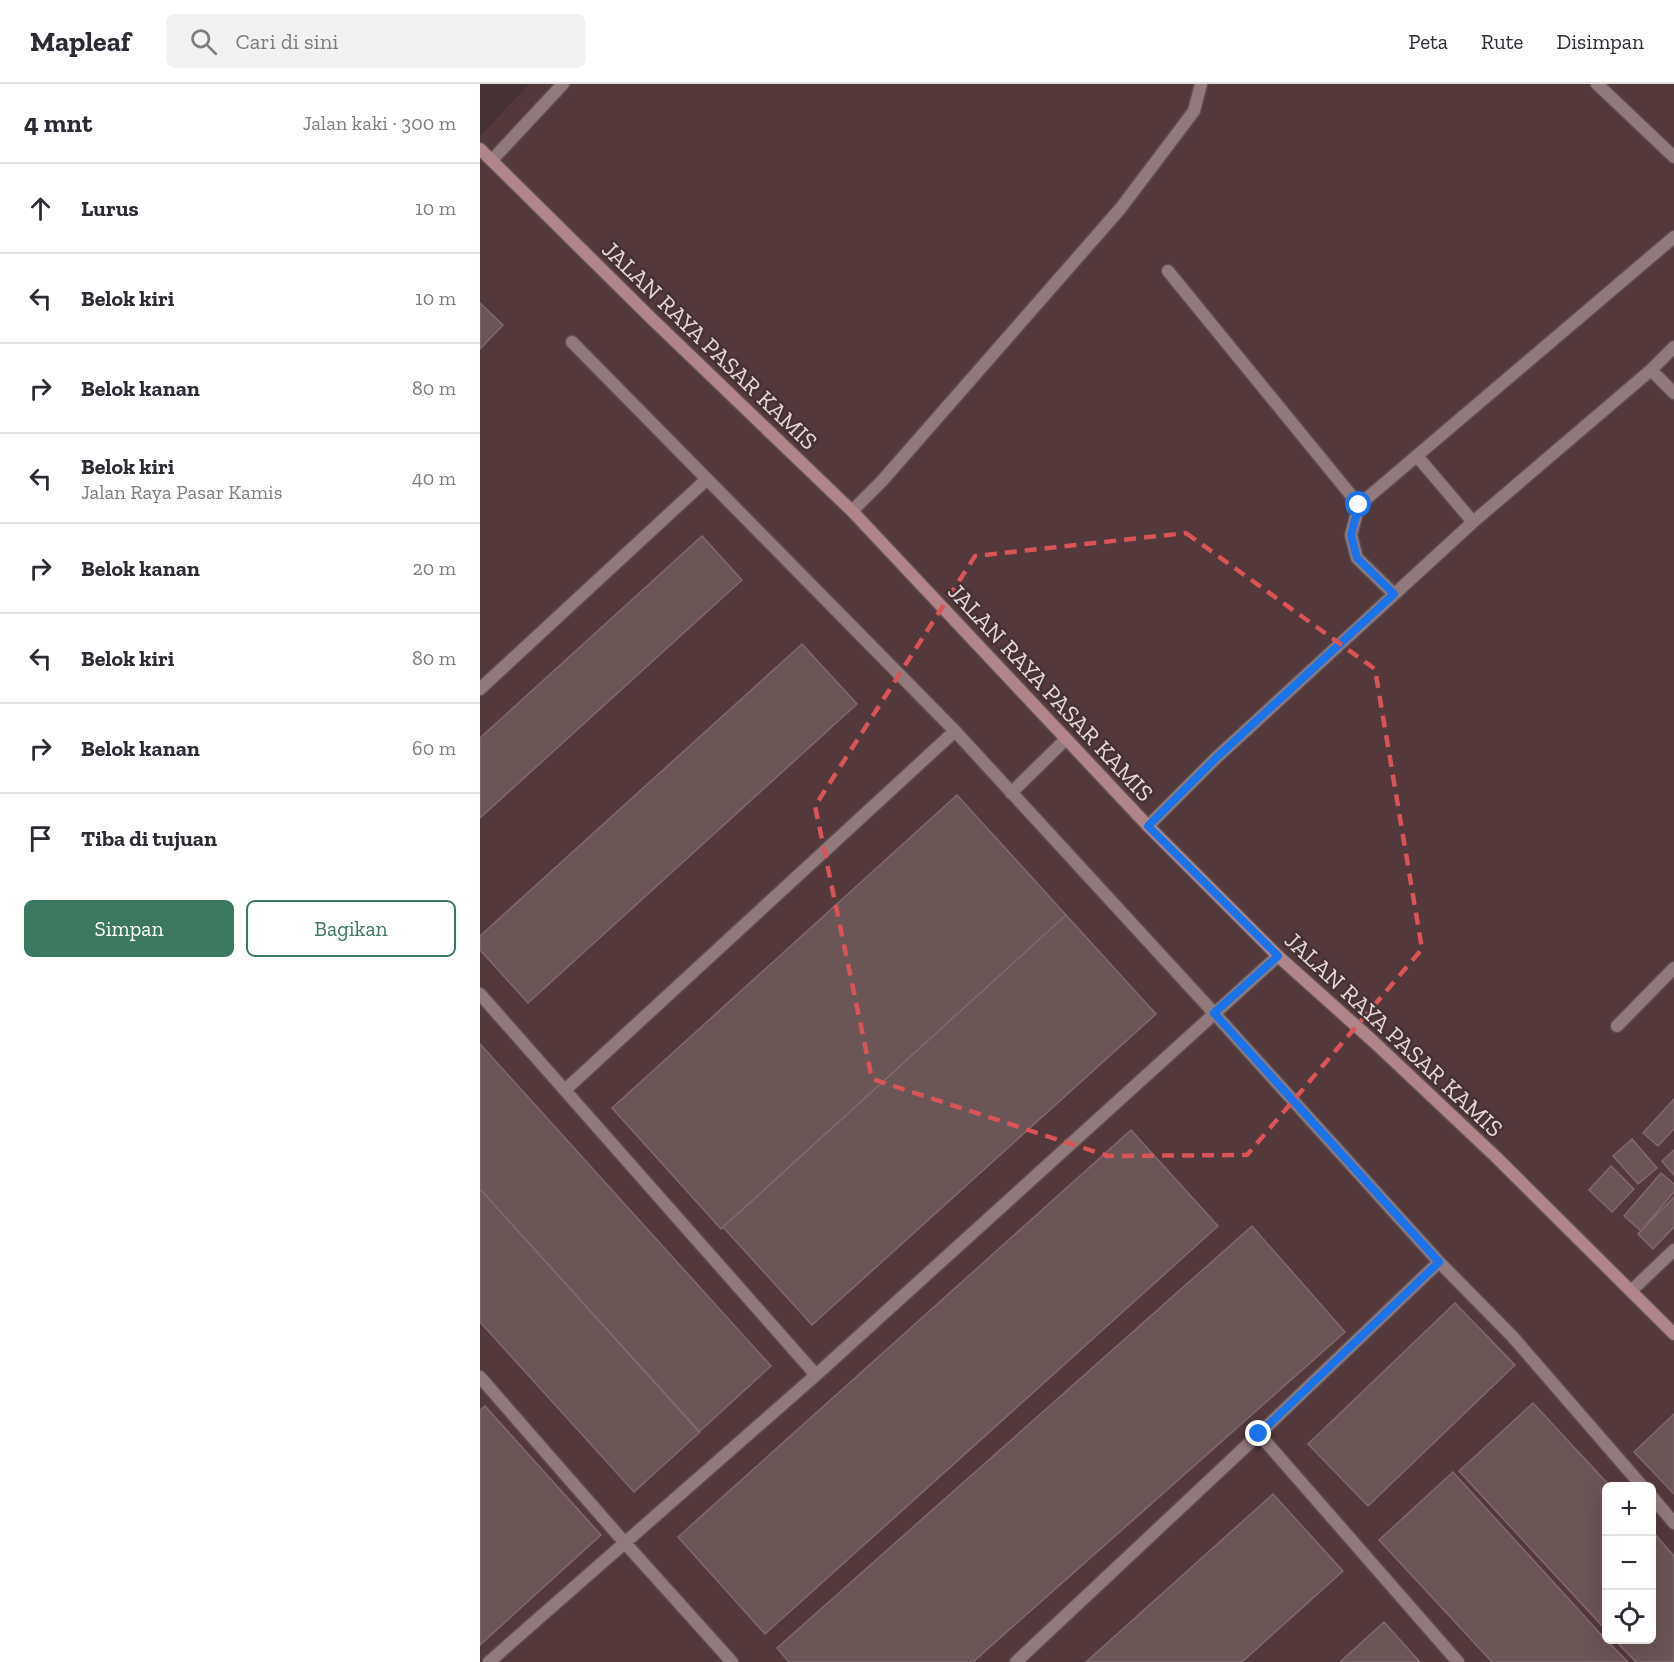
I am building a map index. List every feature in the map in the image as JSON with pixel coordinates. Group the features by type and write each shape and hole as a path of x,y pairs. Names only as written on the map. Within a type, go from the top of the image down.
{"main road":[{"name":"JALAN RAYA PASAR KAMIS","path":"480,149 651,318 852,511 1148,826 1278,956 1478,1139 1674,1334"}],"lane":[{"path":"492,160 563,84"},
{"path":"852,511 882,481 1120,209 1194,111 1201,84"},
{"path":"1597,84 1674,157"},
{"path":"1394,594 1357,558 1351,535 1359,505 1674,237"},
{"path":"1168,271 1359,505"},
{"path":"572,342 955,731 1439,1262 1512,1336 1639,1482"},
{"path":"1148,826 1216,758 1394,594 1473,522 1651,370 1674,346"},
{"path":"1651,370 1674,393"},
{"path":"1417,456 1473,522"},
{"path":"480,689 707,479"},
{"path":"565,1090 955,731"},
{"path":"1011,793 1066,739"},
{"path":"489,1662 816,1375 1278,956"},
{"path":"1617,1026 1674,968"},
{"path":"480,994 816,1375"},
{"path":"1632,1290 1674,1250"},
{"path":"1016,1662 1439,1262"},
{"path":"480,1377 732,1662"},
{"path":"1259,1434 1458,1662"},
{"path":"1656,1502 1674,1523"}],"highlighted area":[{"path":"1186,533 1375,669 1422,949 1247,1155 1108,1156 872,1079 815,806 975,556"}],"shaded area":[{"path":"529,84 1674,84 1674,1662 480,1662 480,136"}],"building":[{"path":"480,303 503,325 480,349"},
{"path":"702,536 742,580 480,818 480,738"},
{"path":"802,644 857,704 528,1003 480,950 480,936"},
{"path":"957,795 1066,915 721,1229 612,1108"},
{"path":"1066,915 1156,1014 812,1325 723,1227"},
{"path":"480,1044 771,1366 699,1432 480,1189"},
{"path":"1674,1099 1674,1129 1658,1146 1643,1133"},
{"path":"1131,1130 1218,1226 765,1634 678,1537"},
{"path":"1632,1139 1657,1168 1638,1184 1613,1156"},
{"path":"1674,1150 1674,1175 1662,1161"},
{"path":"1611,1166 1634,1189 1612,1212 1589,1190"},
{"path":"1661,1173 1674,1184 1674,1192 1641,1231 1624,1216"},
{"path":"480,1189 700,1432 634,1492 480,1322"},
{"path":"1674,1197 1674,1227 1653,1249 1638,1234"},
{"path":"1252,1226 1345,1332 973,1662 789,1662 777,1648"},
{"path":"1455,1303 1515,1365 1368,1506 1308,1444"},
{"path":"1533,1403 1606,1482 1602,1482 1602,1626 1459,1471"},
{"path":"485,1406 601,1535 480,1645 480,1410"},
{"path":"1674,1414 1674,1494 1634,1452"},
{"path":"1453,1472 1602,1636 1602,1644 1610,1644 1628,1662 1492,1662 1379,1540"},
{"path":"1273,1494 1343,1571 1242,1662 1086,1662"},
{"path":"1656,1536 1674,1556 1674,1662 1636,1662 1619,1644 1656,1644"},
{"path":"1384,1622 1420,1662 1340,1662"}],"route":[{"path":"1259,1434 1439,1262 1214,1013 1278,956 1148,826 1216,758 1394,594 1357,558 1351,535 1359,505"}]}
